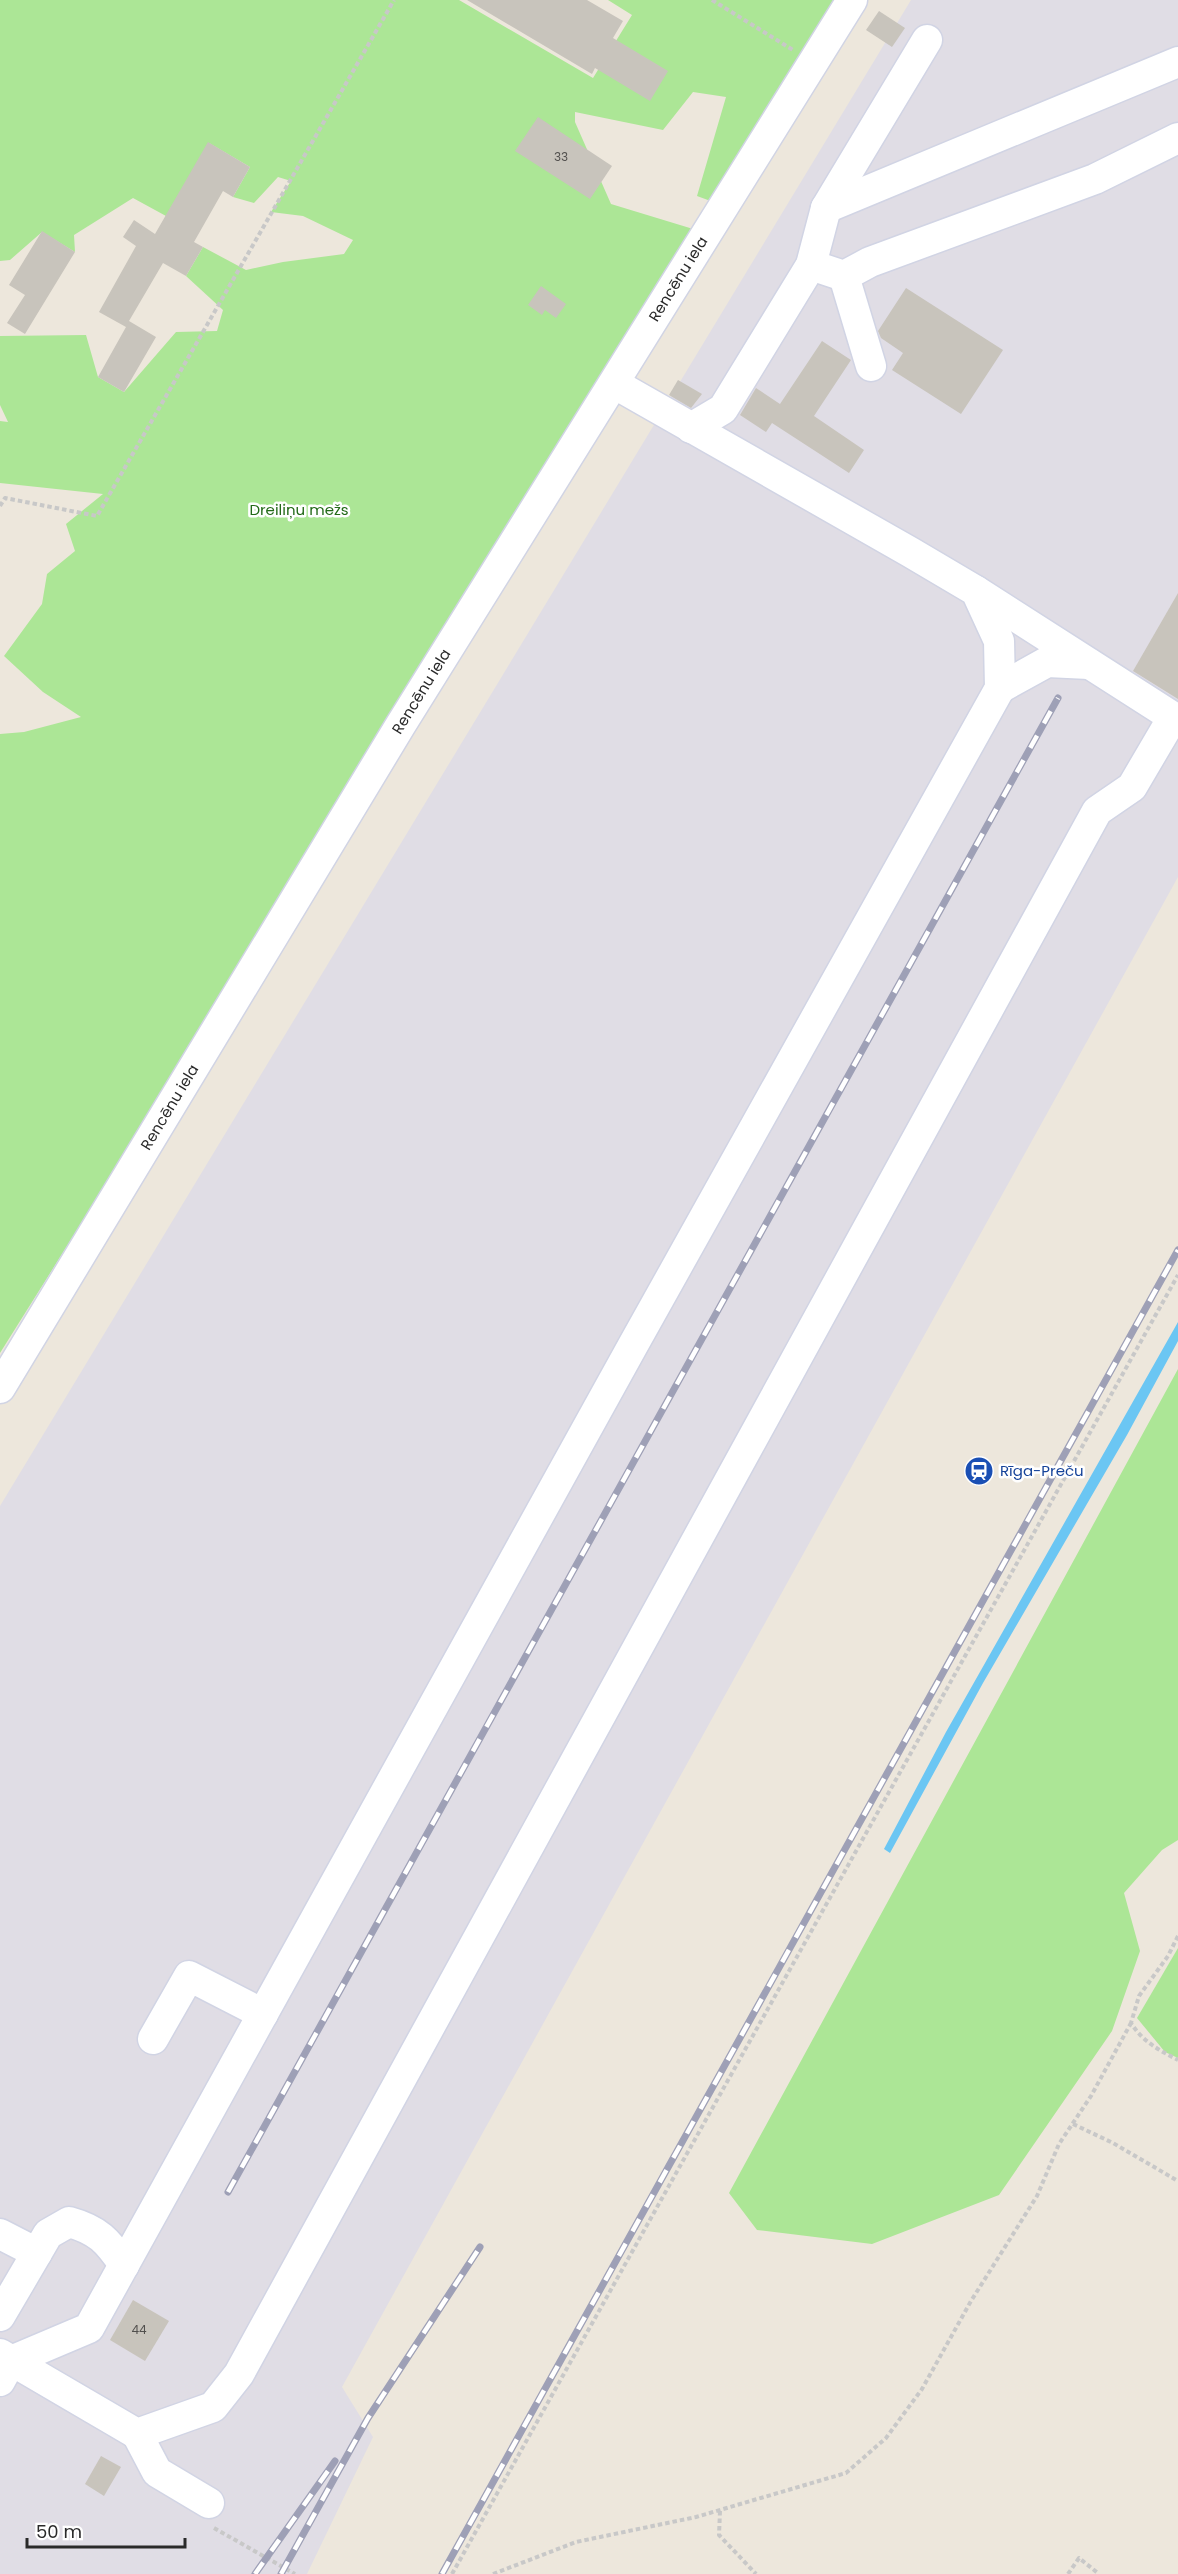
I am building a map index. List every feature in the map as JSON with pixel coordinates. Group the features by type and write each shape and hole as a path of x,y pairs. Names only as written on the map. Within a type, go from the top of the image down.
{"street":[{"name":"Rencēnu iela","path":"0,1388 400,726 852,0"},
{"path":"691,428 723,409 811,265 826,208 927,40"},
{"path":"826,208 1178,62"},
{"path":"811,265 844,276 870,262 1095,179 1178,138"},
{"path":"844,276 871,366"},
{"path":"137,2434 213,2407 239,2374 1097,811 1132,787 1173,717 976,591 615,384"},
{"path":"4,2366 89,2328 1000,688 999,641 976,591"},
{"path":"1000,688 1047,662 1089,664"},
{"path":"153,2039 189,1976 263,2014"},
{"path":"0,2316 48,2234 69,2222 90,2228 108,2242 124,2265"},
{"path":"0,2234 37,2253"},
{"path":"4,2366 137,2434 157,2472 209,2503"}],"path":[{"path":"0,506 5,498 97,516 394,0"},
{"path":"712,0 814,63"},
{"path":"452,2574 1178,1275"},
{"path":"494,2574 576,2541 720,2511 846,2473 886,2438 922,2389 971,2301 1037,2196 1059,2144 1091,2096 1131,2023 1139,1996 1168,1956 1178,1936"},
{"path":"1131,2023 1138,2034 1151,2045 1178,2060"},
{"path":"1072,2124 1113,2143 1178,2181"},
{"path":"209,2503 209,2524 295,2574"},
{"path":"720,2511 719,2535 756,2574"},
{"path":"1068,2574 1078,2558 1099,2574"}],"shaded area":[{"path":"911,0 1178,0 1178,877 342,2387 373,2437 307,2574 0,2574 0,1506"}],"green space":[{"name":"Dreiliņu mežs","path":"0,0 459,0 593,78 632,15 608,0 836,0 716,203 697,196 726,97 693,92 663,130 575,112 575,122 611,204 703,232 0,1353 0,734 24,732 81,717 43,692 4,656 42,604 47,574 75,551 66,524 103,494 0,483 0,421 8,422 0,405 0,336 86,335 98,377 124,392 176,332 217,331 223,310 186,276 203,247 246,270 283,262 344,254 353,240 303,216 271,212 291,181 278,177 254,203 233,197 250,167 209,143 166,216 133,198 74,235 75,252 42,232 10,260 0,261"},
{"path":"1178,1369 1178,1840 1162,1850 1124,1893 1140,1951 1112,2031 999,2195 872,2244 757,2230 729,2193"},
{"path":"1178,1948 1178,2058 1165,2052 1137,2018"}],"water":[{"path":"1178,1322 1178,1341 1127,1435 983,1683 890,1853 884,1849 946,1732"}],"building":[{"path":"467,0 587,0 623,21 613,38 668,71 650,101 595,68 592,74"},
{"path":"879,11 905,28 892,47 866,30"},
{"path":"538,117 612,166 590,199 515,151"},
{"path":"208,142 250,167 233,197 223,191 194,242 203,247 186,276 163,263 129,321 156,337 124,392 98,377 126,327 99,312 136,246 123,237 134,220 155,234"},
{"path":"42,231 75,252 25,334 7,323 25,295 9,285"},
{"path":"541,286 566,304 556,318 545,310 542,315 528,305"},
{"path":"906,288 1003,350 961,414 892,370 903,353 881,338 878,331"},
{"path":"822,341 851,360 814,416 864,450 849,473 772,423 766,432 740,415 756,388 780,404"},
{"path":"678,380 702,394 691,408 669,395"},
{"path":"1178,593 1178,699 1133,671"},
{"path":"133,2300 169,2321 145,2361 110,2340"},
{"path":"101,2456 121,2467 104,2496 85,2484"}],"railway":[{"path":"228,2192 1058,698"},
{"path":"442,2574 1178,1250"},
{"path":"281,2574 368,2418 480,2247"},
{"path":"255,2574 335,2461"}],"place":[{"name":"Rīga-Preču","path":"979,1471"}]}
